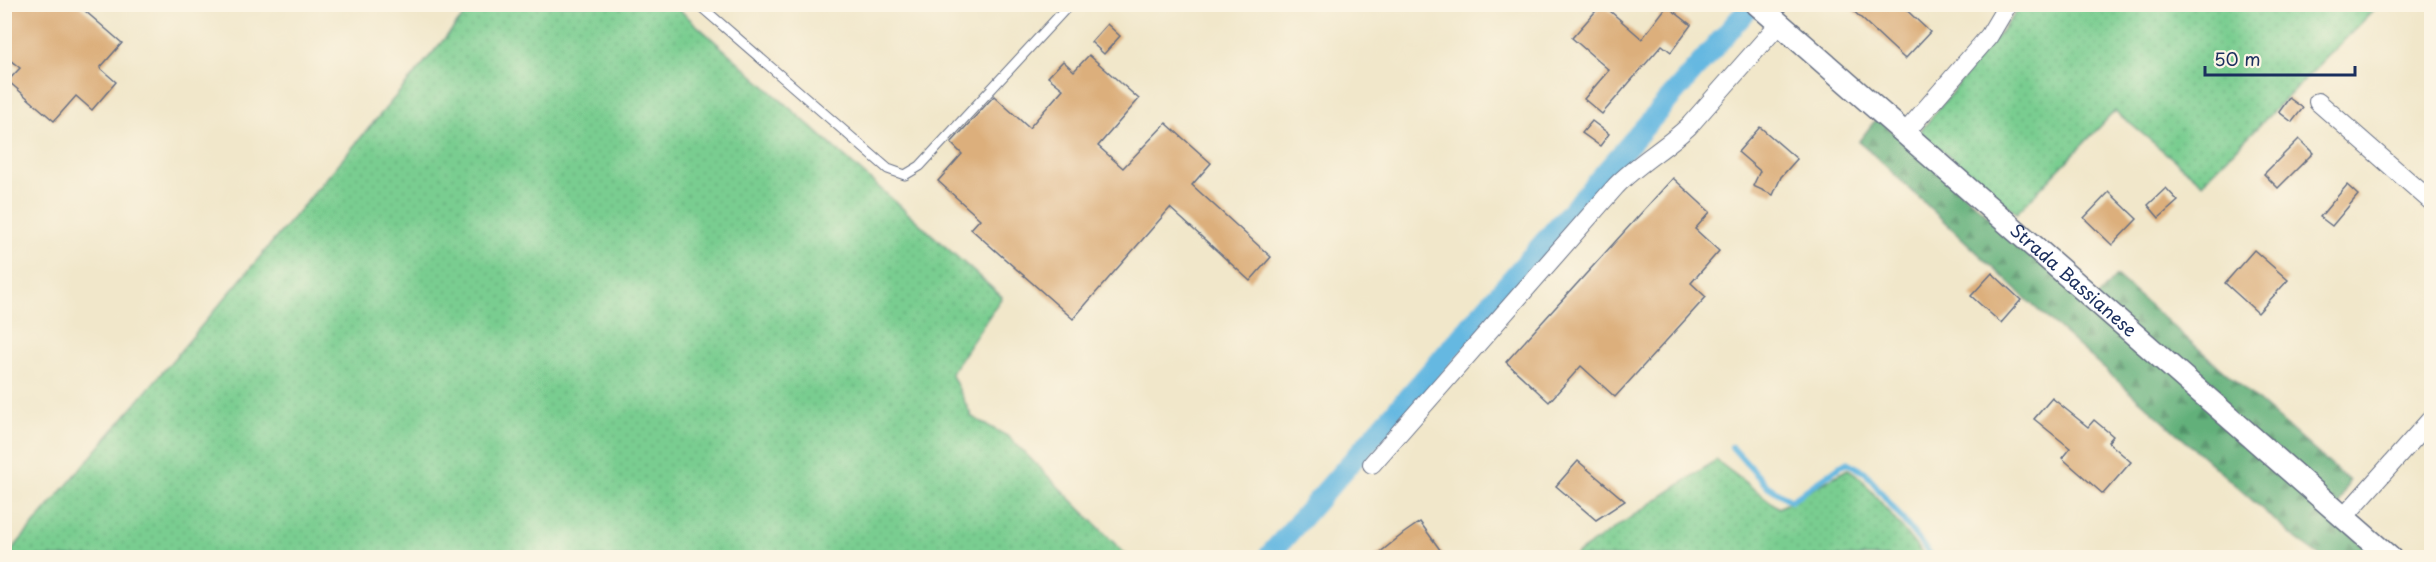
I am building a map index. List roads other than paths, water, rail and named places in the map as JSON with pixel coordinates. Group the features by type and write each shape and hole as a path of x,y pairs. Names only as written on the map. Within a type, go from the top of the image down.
{"street":[{"name":"Strada Bassianese","path":"1757,4 2390,558"},
{"path":"1905,133 1989,36 2008,4"},
{"path":"1371,464 1616,186 1632,170 1683,131 1779,24"},
{"path":"2318,102 2432,202"},
{"path":"2344,518 2432,418"}],"lane":[{"path":"698,4 888,169 905,175 920,166 1070,4"}],"waterway":[{"path":"1267,558 1748,9"},
{"path":"1732,447 1766,485 1791,501 1846,462 1865,472 1933,558"}]}
